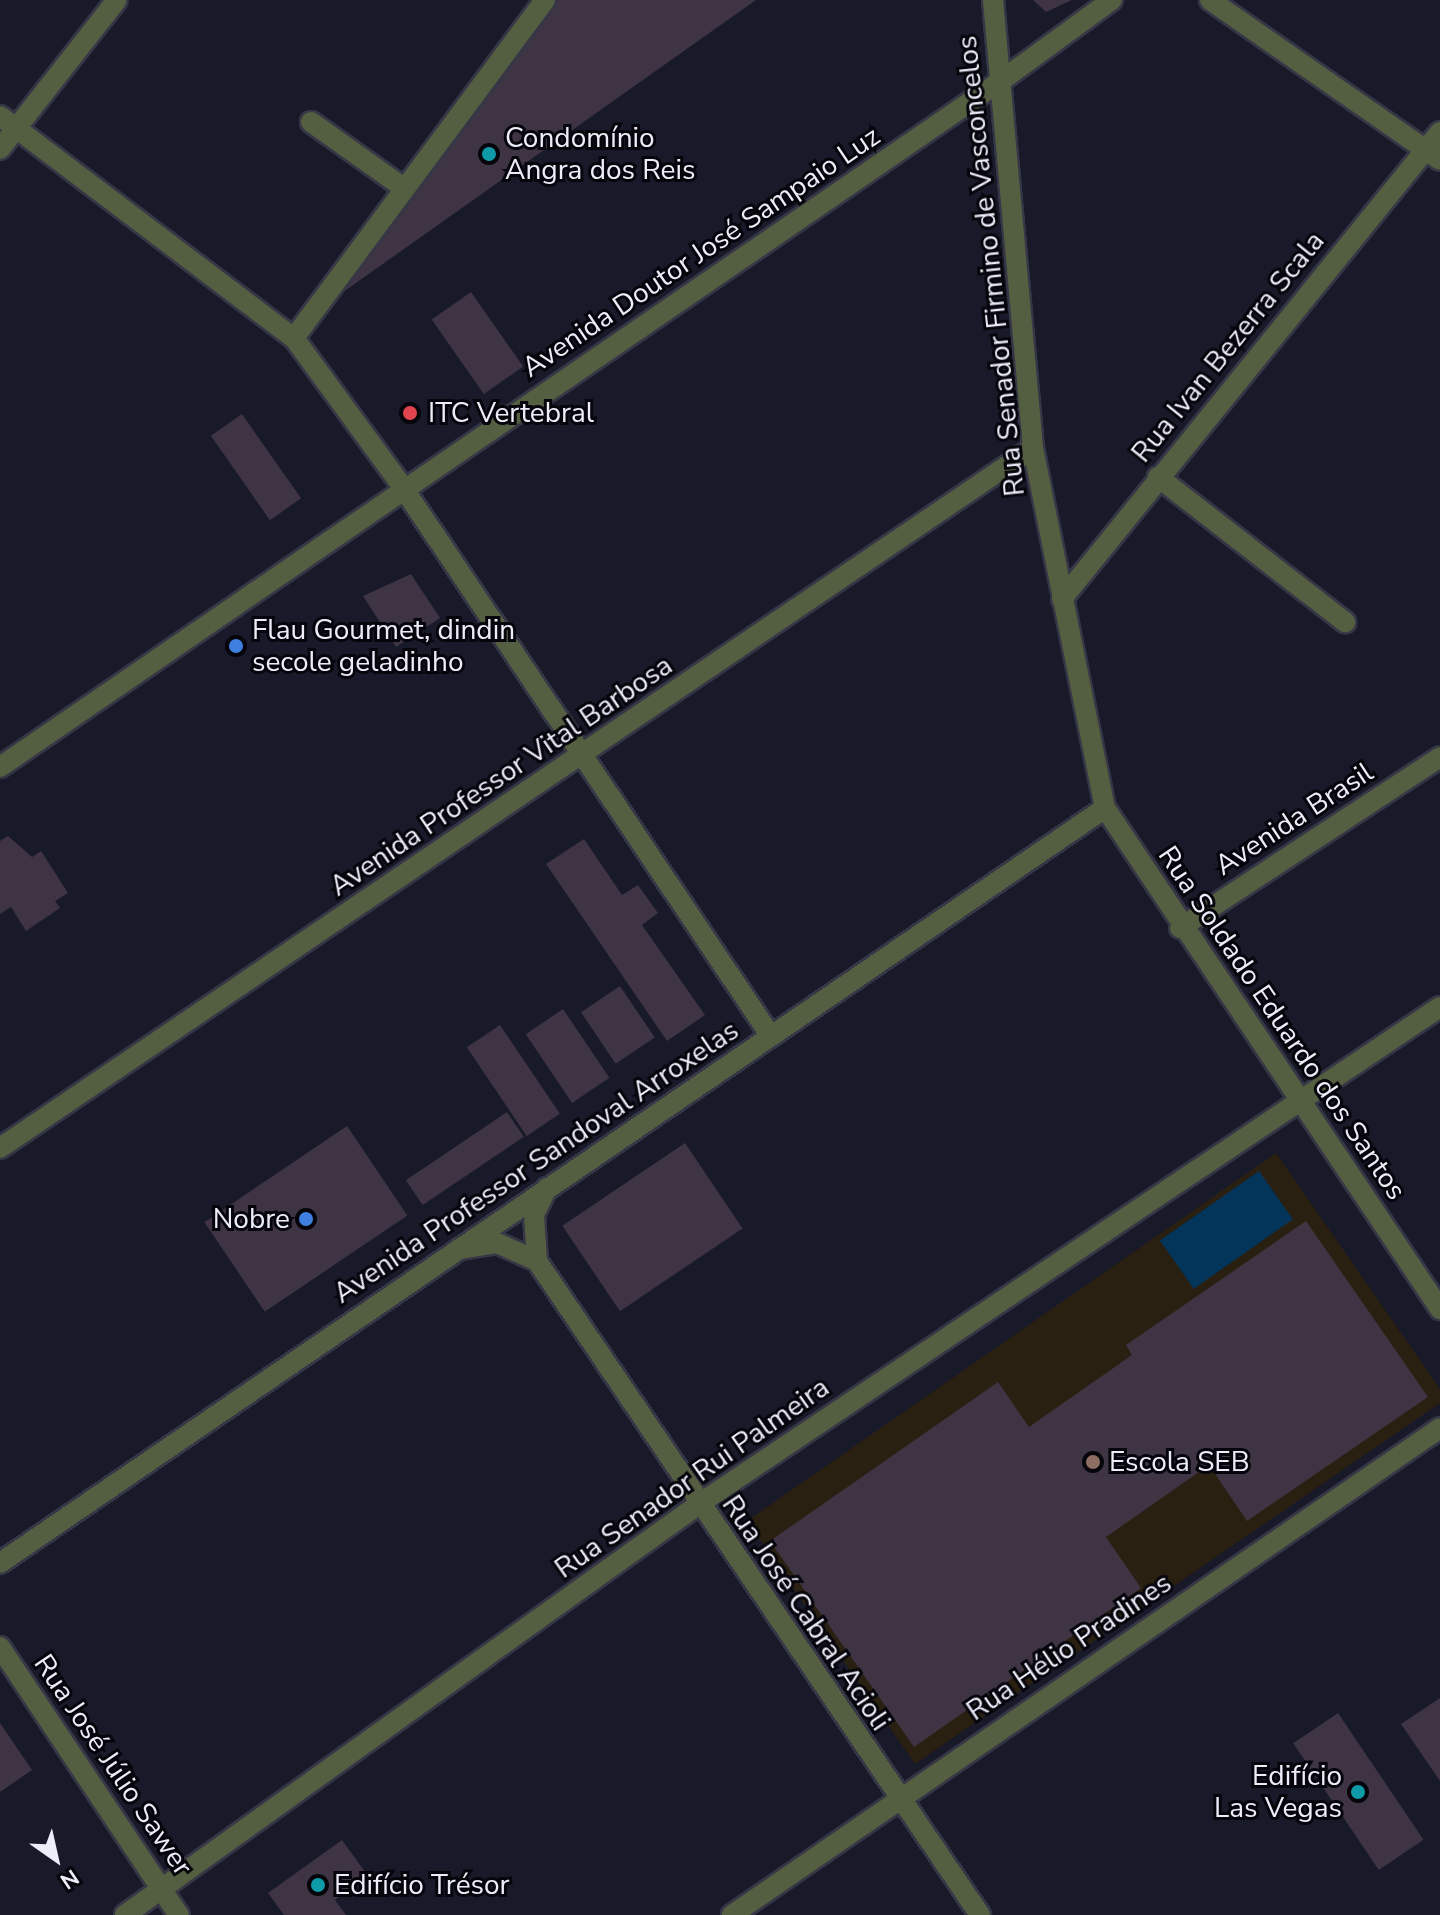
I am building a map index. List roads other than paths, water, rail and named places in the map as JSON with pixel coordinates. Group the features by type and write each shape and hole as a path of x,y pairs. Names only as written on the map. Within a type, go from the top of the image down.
{"street":[{"path":"0,149 8,122 117,0"},
{"path":"294,338 545,0"},
{"name":"Rua Senador Firmino de Vasconcelos","path":"993,0 998,83 1033,448 1105,808"},
{"name":"Avenida Doutor José Sampaio Luz","path":"0,767 998,83 1112,0"},
{"path":"1210,0 1432,155"},
{"path":"8,122 294,338 404,489 579,758 770,1035"},
{"path":"311,122 404,188"},
{"name":"Rua Ivan Bezerra Scala","path":"1062,599 1158,477 1432,155 1440,132"},
{"name":"Avenida Professor Vital Barbosa","path":"0,1148 1033,448"},
{"path":"1158,477 1345,622"},
{"name":"Avenida Brasil","path":"1180,928 1440,757"},
{"name":"Rua Soldado Eduardo dos Santos","path":"1105,808 1180,928 1440,1309"},
{"name":"Avenida Professor Sandoval Arroxelas","path":"0,1563 1105,808"},
{"name":"Rua Senador Rui Palmeira","path":"125,1915 699,1504 1440,1007"},
{"name":"Rua José Cabral Acioli","path":"547,1188 534,1215 537,1261 980,1915"},
{"path":"459,1249 497,1243 537,1261"},
{"name":"Rua Hélio Pradines","path":"732,1915 1440,1428"},
{"name":"Rua José Júlio Sawer","path":"0,1647 179,1915"}],"water":[{"path":"1259,1171 1293,1219 1194,1289 1160,1240"}],"place":[{"name":"Condomínio Angra dos Reis","path":"489,154"},
{"name":"ITC Vertebral","path":"410,413"},
{"name":"Flau Gourmet, dindin secole geladinho","path":"236,646"},
{"name":"Nobre","path":"306,1219"},
{"name":"Escola SEB","path":"1093,1462"},
{"name":"Edifício Las Vegas","path":"1358,1792"},
{"name":"Edifício Trésor","path":"318,1885"}]}
